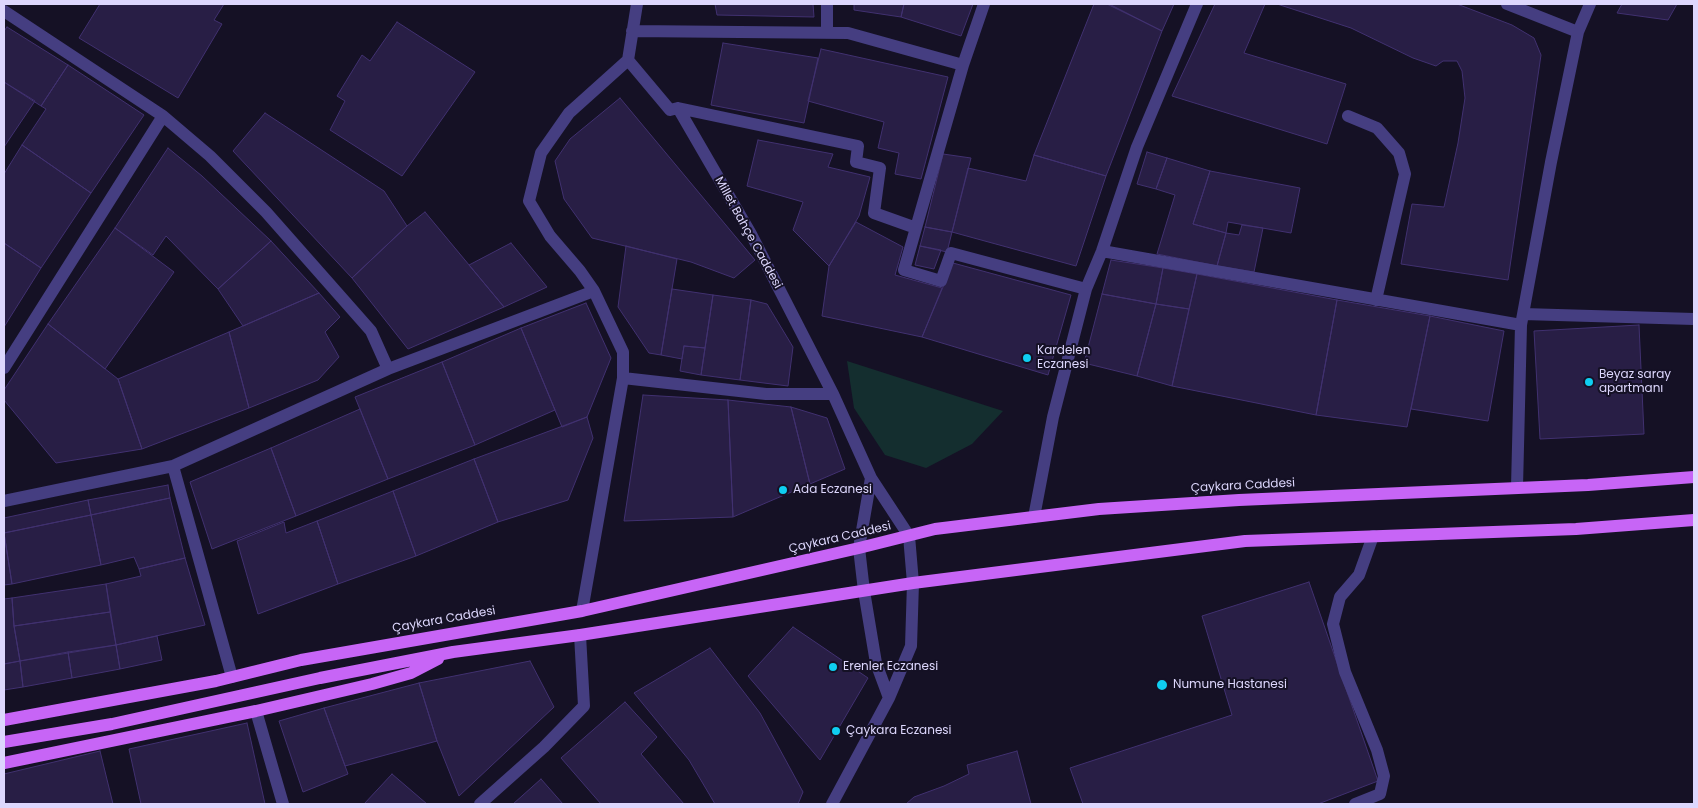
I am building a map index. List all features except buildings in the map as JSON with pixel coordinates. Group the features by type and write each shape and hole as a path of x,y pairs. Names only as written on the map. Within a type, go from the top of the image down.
{"main road":[{"name":"Çaykara Caddesi","path":"4,720 232,677 301,660 582,611 860,548 935,529 1099,509 1220,501 1588,485 1694,477"},
{"path":"4,742 112,724 320,678 453,652 580,635 914,583 1246,541 1576,529 1694,520"},
{"path":"4,763 256,711 372,684 403,675 453,652"}],"street":[{"path":"582,611 623,378 623,352 594,291 580,271 550,236 529,201 541,153 569,113 628,60 637,4"},
{"path":"827,4 827,33"},
{"path":"984,4 963,65 904,270 941,281 952,253 1086,289"},
{"path":"1034,517 1053,417 1086,289 1102,251 1137,147 1197,4"},
{"path":"1507,4 1578,32"},
{"path":"1517,487 1522,320 1551,162 1578,32 1590,4"},
{"path":"4,11 163,116 210,156 266,212 371,331 388,369"},
{"path":"632,32 848,32 963,65"},
{"name":"Millet Bahçe Caddesi","path":"628,60 670,110 678,108 751,234 832,394 870,478 909,536"},
{"path":"678,108 858,146 856,162 880,168 874,213 916,228"},
{"path":"4,368 163,116"},
{"path":"1348,116 1377,128 1399,153 1405,174 1376,300"},
{"path":"1102,251 1376,300 1522,320 1694,319"},
{"path":"4,501 173,466 388,369 594,291"},
{"path":"623,378 766,394 832,394"},
{"path":"173,466 232,677"},
{"path":"870,478 860,548 864,591 876,663 890,698"},
{"path":"832,804 890,698 911,646 914,583 909,536"},
{"path":"1355,804 1380,794 1384,776 1377,750 1345,672 1333,624 1340,597 1359,575 1374,536"},
{"path":"480,804 544,747 584,706 580,635"},
{"path":"256,711 283,804"}],"green space":[{"path":"847,361 1003,411 972,444 926,468 885,455 854,408"}],"place":[{"name":"Kardelen Eczanesi","path":"1027,358"},
{"name":"Beyaz saray apartmanı","path":"1589,382"},
{"name":"Ada Eczanesi","path":"783,490"},
{"name":"Erenler Eczanesi","path":"833,667"},
{"name":"Numune Hastanesi","path":"1162,685"},
{"name":"Çaykara Eczanesi","path":"836,731"}]}
